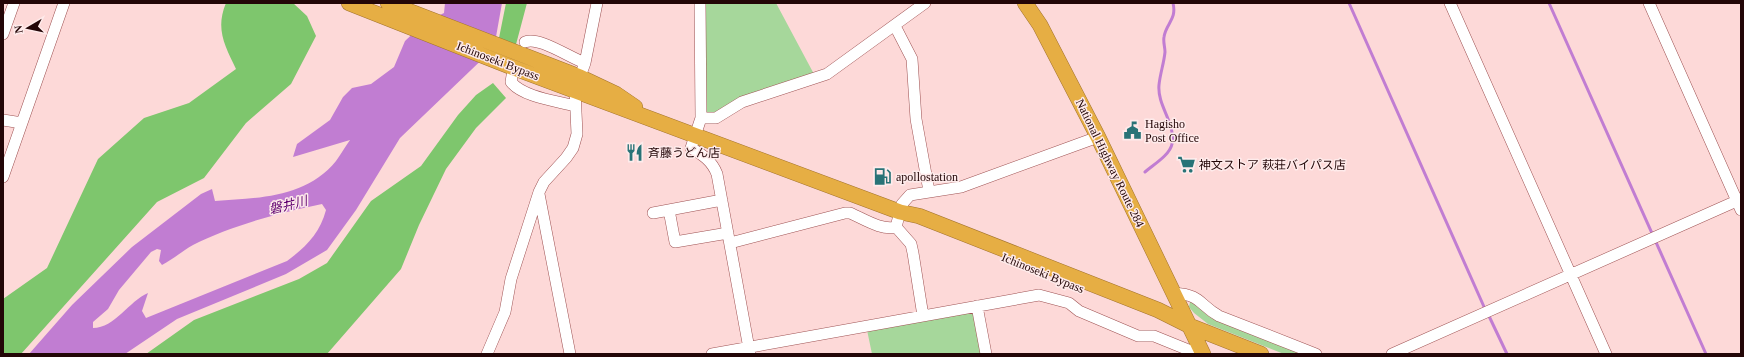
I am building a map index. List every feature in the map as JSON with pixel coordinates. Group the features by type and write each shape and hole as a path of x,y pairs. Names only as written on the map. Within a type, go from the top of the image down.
{"highway":[{"name":"Ichinoseki Bypass","path":"349,3 516,59"},
{"name":"Ichinoseki Bypass","path":"388,3 516,59 578,84 648,118 695,135 898,219 916,223 1156,318 1190,326 1261,354"},
{"name":"National Highway Route 284","path":"1025,3 1040,25 1098,137 1202,351"}],"street":[{"path":"3,34 14,3"},
{"path":"3,177 64,3"},
{"path":"487,354 505,312 511,279 539,192 544,182 573,148 577,134 575,106 578,84 585,62 597,3"},
{"path":"700,3 700,118 691,148 707,158 714,166 717,174 749,351"},
{"path":"700,118 716,118 742,102 827,74 925,3"},
{"path":"1450,3 1606,354"},
{"path":"1392,354 1571,275 1740,204 1649,3"},
{"path":"895,26 912,59 916,119 929,191"},
{"path":"575,106 526,93 514,87 511,82 516,59 530,40 544,44 585,62"},
{"path":"3,120 22,123"},
{"path":"669,210 675,242 729,238 845,213 850,213 882,227 890,228 898,219 902,204 910,195 961,187 1098,137"},
{"path":"539,192 570,354"},
{"path":"653,213 722,200"},
{"path":"898,219 912,248 923,316"},
{"path":"1174,293 1189,294 1196,297 1211,311 1219,316 1316,354"},
{"path":"712,354 749,351 923,316 1039,295 1069,303 1079,311 1138,336 1154,336 1191,351 1202,351"},
{"path":"977,306 986,354"}],"green space":[{"path":"226,3 293,3 307,16 316,36 291,84 246,123 204,178 157,202 21,354 3,354 3,299 47,268 98,159 144,118 189,103 236,69 225,45 221,29 221,21"},
{"path":"506,3 527,3 514,52 499,38"},
{"path":"705,3 776,3 815,76 758,91 716,114 705,114"},
{"path":"493,83 506,98 476,128 446,169 419,225 401,269 327,354 146,354 194,320 299,279 327,263 371,201 421,166 458,115 476,95"},
{"path":"1190,302 1194,302 1207,315 1215,319 1303,354 1284,354 1208,324 1189,307"},
{"path":"975,311 982,354 872,354 867,330"}],"water":[{"name":"磐井川","path":"445,3 502,3 494,48 400,138 356,210 327,250 286,274 177,319 125,354 29,354 72,305 132,247 201,194 212,189 215,201 264,197 296,189 324,173 336,161 350,140 293,157 297,144 330,120 343,97 352,88 371,84 394,67 405,41 425,22 444,13","holes":["322,204 326,210 316,233 306,245 287,261 146,318 142,311 148,293 134,302 108,324 93,328 93,322 108,309 119,290 151,252 157,249 161,250 159,261 162,265 193,245 240,226 273,215"]}],"waterway":[{"path":"1145,172 1165,156 1172,144 1173,136 1159,93 1159,85 1165,52 1164,37 1174,14 1173,3"},
{"path":"1349,3 1485,309"},
{"path":"1549,3 1706,354"},
{"path":"1488,314 1507,354"}],"place":[{"name":"Hagisho Post Office","path":"1132,131"},
{"name":"斉藤うどん店","path":"635,153"},
{"name":"神文ストア 萩荘バイパス店","path":"1186,165"},
{"name":"apollostation","path":"883,177"}]}
